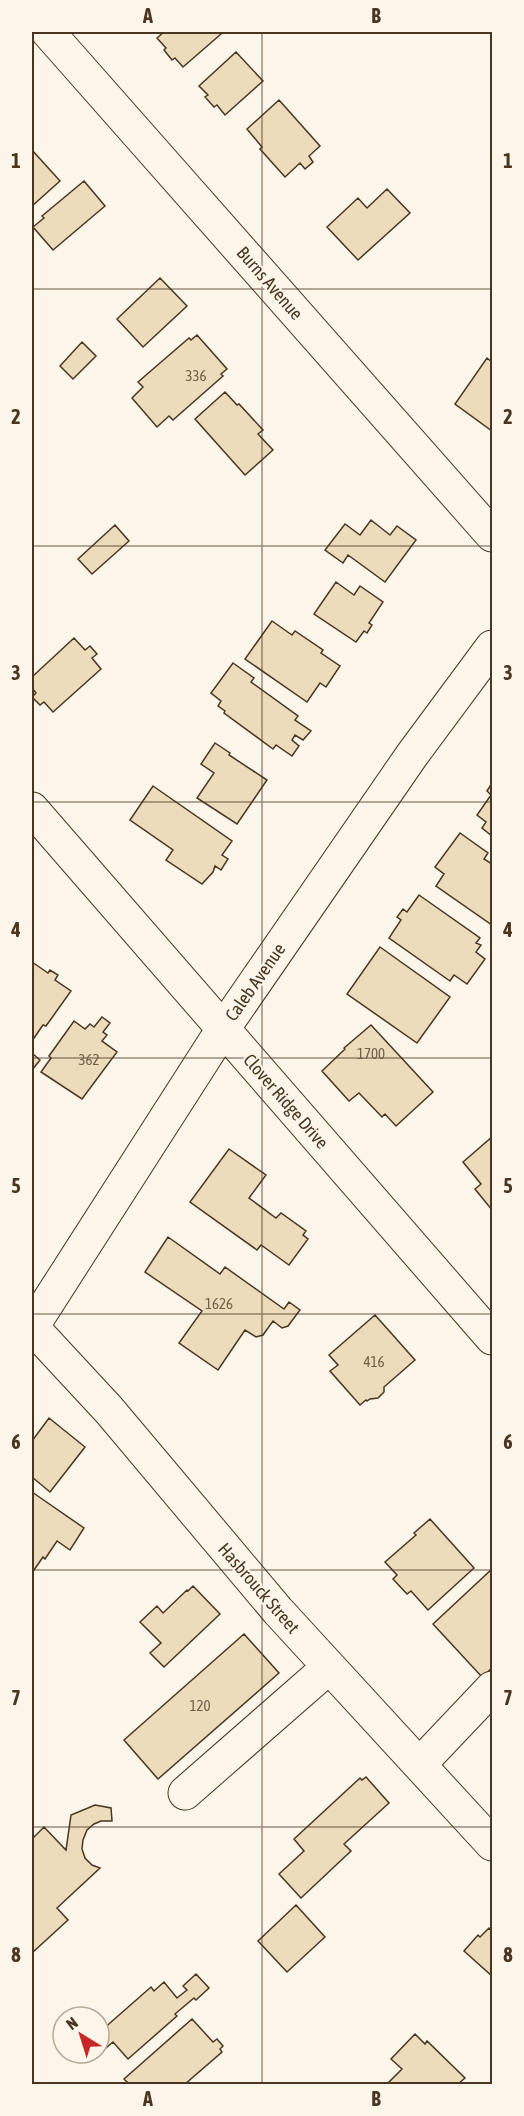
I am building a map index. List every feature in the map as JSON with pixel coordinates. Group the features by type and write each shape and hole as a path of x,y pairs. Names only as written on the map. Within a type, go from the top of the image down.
{"street":[{"name":"Burns Avenue","path":"48,32 492,535"},
{"name":"Caleb Avenue","path":"32,1327 223,1029 412,756 492,647"},
{"name":"Clover Ridge Drive","path":"32,809 492,1338"},
{"name":"Hasbrouck Street","path":"32,1327 109,1410 278,1611 492,1844"},
{"path":"184,1793 329,1667"},
{"path":"420,1764 492,1688"}],"building":[{"path":"164,32 219,32 221,34 183,67 175,58 172,60 164,50 166,48 157,38"},
{"path":"236,52 263,81 225,115 217,105 214,107 205,97 208,95 199,86"},
{"path":"279,100 320,146 309,156 313,162 305,169 300,163 285,177 260,149 262,147 247,129"},
{"path":"32,150 60,181 32,206"},
{"path":"84,181 105,206 53,250 33,227 44,218 42,216"},
{"path":"387,189 410,213 358,260 327,227 358,198 367,208"},
{"path":"160,278 187,306 143,347 117,319"},
{"path":"197,335 227,369 221,374 223,376 173,420 169,416 157,427 132,398 143,387 138,382 189,338 191,340"},
{"path":"82,342 96,356 73,379 60,366"},
{"path":"487,358 492,362 492,431 455,404"},
{"path":"225,392 263,430 258,434 273,450 245,475 195,419"},
{"path":"371,520 390,535 397,526 416,540 385,582 348,555 343,563 325,550 345,524 360,535"},
{"path":"115,525 129,541 92,574 78,559"},
{"path":"336,582 354,595 360,586 383,602 369,623 372,625 367,633 364,631 356,642 314,614"},
{"path":"272,621 292,635 295,631 323,650 321,653 340,666 326,687 320,683 307,702 245,659"},
{"path":"74,638 85,650 90,646 97,654 92,658 101,669 53,712 44,702 40,705 32,697 36,693 32,688 32,677"},
{"path":"233,663 254,678 251,682 298,716 295,720 311,731 303,740 295,735 292,740 299,746 292,756 276,745 273,749 224,713 225,711 218,706 221,701 211,693"},
{"path":"215,743 267,780 237,824 197,798 214,773 201,764"},
{"path":"492,783 492,836 482,828 486,822 477,815 491,795 487,791"},
{"path":"153,786 232,841 222,855 228,859 221,870 215,866 213,872 202,884 166,860 173,850 130,820"},
{"path":"460,833 488,853 484,859 492,864 492,925 436,886 444,874 435,867"},
{"path":"419,895 480,938 476,943 481,945 476,952 485,959 467,984 454,975 450,981 389,938 401,920 397,917 403,909 407,912"},
{"path":"380,947 450,997 417,1043 347,994"},
{"path":"32,962 48,973 50,970 58,975 55,980 71,991 46,1026 43,1025 32,1041"},
{"path":"102,1017 110,1023 103,1032 107,1035 102,1041 117,1052 82,1099 41,1072 51,1058 49,1056 74,1021 85,1029 90,1024 94,1027"},
{"path":"371,1025 433,1092 396,1126 385,1114 382,1117 359,1093 349,1101 322,1071"},
{"path":"32,1053 40,1060 32,1070"},
{"path":"492,1137 492,1210 475,1189 481,1184 463,1162"},
{"path":"229,1149 266,1175 249,1198 276,1218 281,1213 306,1231 303,1235 308,1239 289,1265 261,1245 257,1250 190,1202"},
{"path":"168,1237 220,1274 225,1267 284,1309 289,1302 300,1310 288,1326 282,1328 273,1321 263,1335 256,1337 245,1330 218,1370 179,1343 202,1311 145,1272"},
{"path":"375,1315 415,1360 384,1387 384,1392 378,1398 366,1400 360,1405 330,1371 338,1365 329,1355"},
{"path":"49,1418 85,1447 50,1492 32,1477 32,1441"},
{"path":"32,1492 84,1528 70,1550 57,1541 34,1570 32,1568"},
{"path":"430,1519 474,1568 428,1610 411,1591 407,1594 393,1579 397,1575 385,1562 416,1535 414,1533"},
{"path":"492,1569 492,1668 482,1677 433,1624"},
{"path":"193,1586 220,1614 164,1667 150,1653 161,1643 140,1622 157,1606 163,1613"},
{"path":"244,1634 279,1673 158,1779 124,1740"},
{"path":"366,1777 389,1803 344,1844 351,1851 301,1898 279,1874 304,1851 294,1839 360,1778 362,1780"},
{"path":"95,1805 111,1808 112,1821 101,1821 87,1830 82,1849 85,1858 92,1865 100,1868 57,1908 68,1920 33,1952 32,1839 44,1827 66,1850 71,1815"},
{"path":"296,1905 325,1937 287,1972 258,1941"},
{"path":"489,1928 492,1931 492,1976 464,1951 478,1935 480,1937"},
{"path":"196,1974 209,1988 175,2014 177,2016 128,2059 113,2042 111,2044 111,2022 151,1987 154,1991 164,1982 177,1998 187,1990 183,1986"},
{"path":"192,2019 213,2042 217,2039 223,2046 220,2049 222,2052 185,2084 129,2084 124,2079"},
{"path":"415,2034 425,2044 427,2041 465,2078 458,2084 387,2084 402,2069 391,2059"}]}
